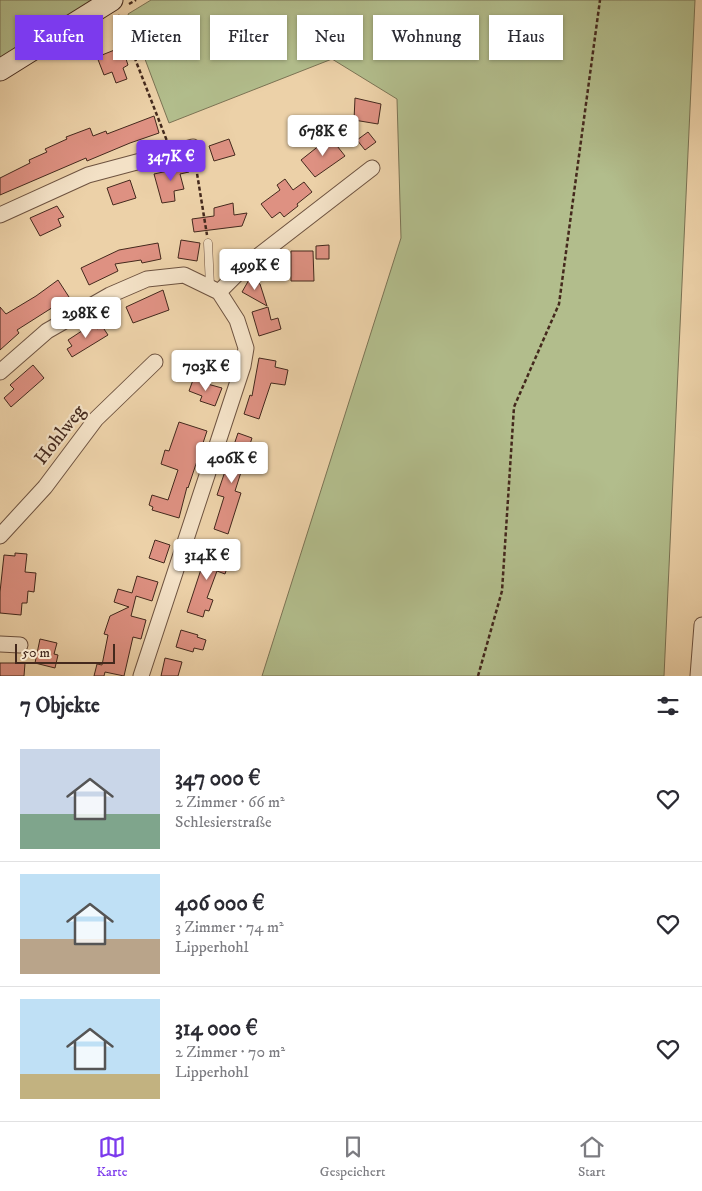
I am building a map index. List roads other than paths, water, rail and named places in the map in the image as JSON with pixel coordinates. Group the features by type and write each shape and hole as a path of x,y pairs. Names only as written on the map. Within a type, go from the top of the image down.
{"main road":[{"path":"0,70 114,6"}],"street":[{"path":"0,215 88,175 193,147"},
{"path":"215,289 372,168"},
{"path":"0,372 48,331 110,294 147,279 184,275 215,289 237,320 246,348 243,366 141,676"},
{"name":"Hohlweg","path":"0,536 45,487 96,419 154,362"},
{"path":"698,676 702,624"},
{"path":"0,644 20,645"}],"lane":[{"path":"208,244 215,289"}]}
